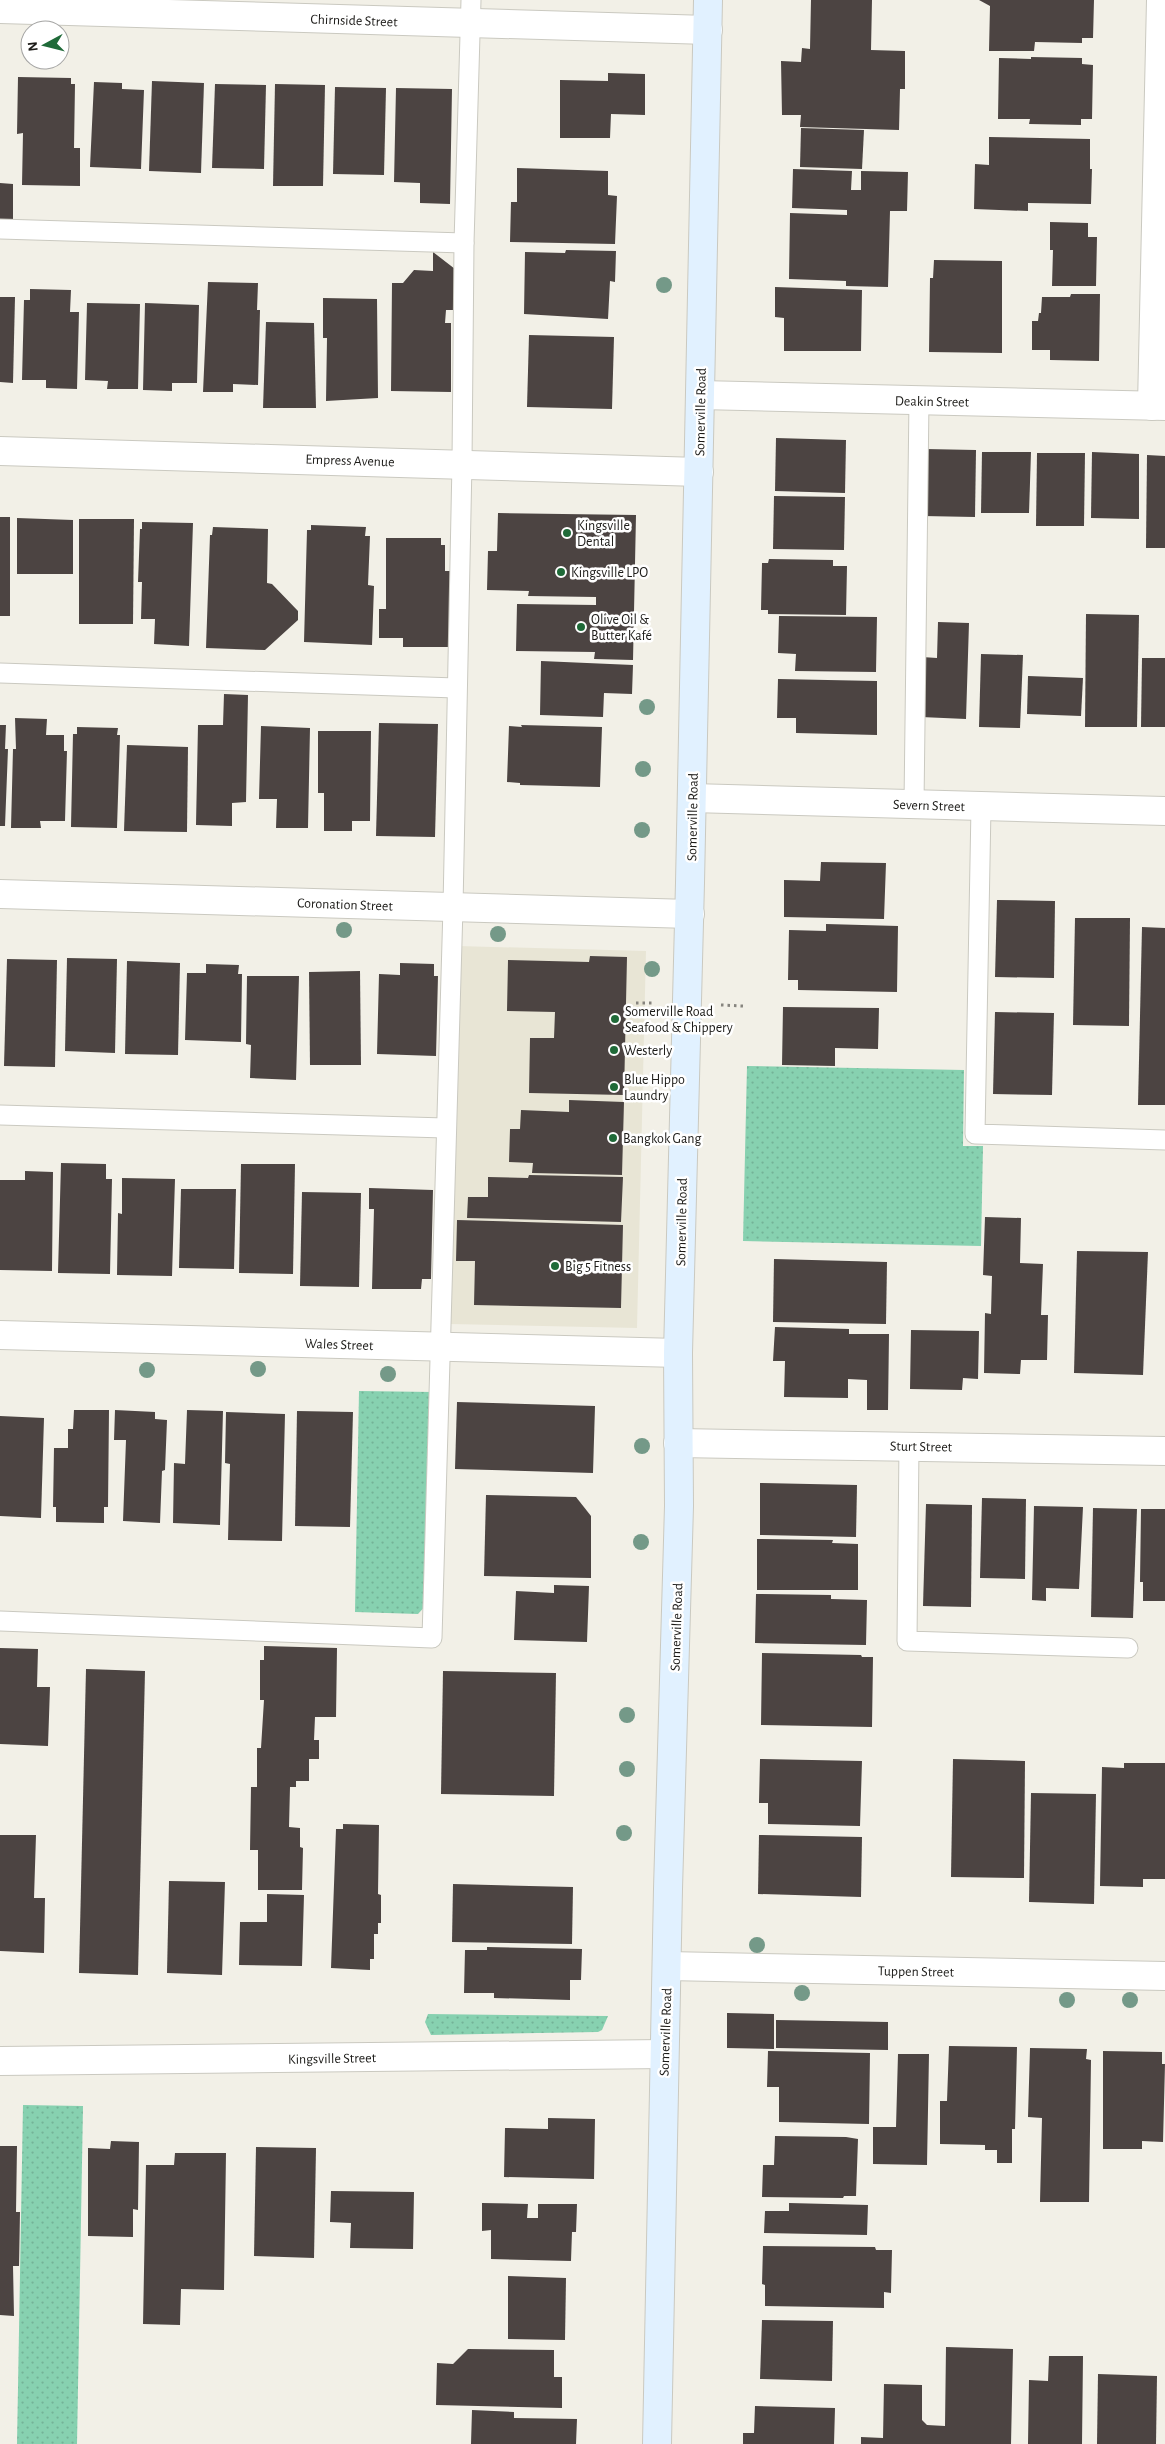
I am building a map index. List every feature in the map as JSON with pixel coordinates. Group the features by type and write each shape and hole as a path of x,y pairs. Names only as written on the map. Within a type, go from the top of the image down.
{"main road":[{"name":"Somerville Road","path":"657,2444 664,2054 679,1506 678,1353 690,914 708,0"}],"street":[{"path":"1159,406 1161,0"},
{"name":"Chirnside Street","path":"0,10 471,12 708,30"},
{"name":"Deakin Street","path":"700,395 1159,406"},
{"name":"Empress Avenue","path":"0,451 699,472"},
{"name":"Severn Street","path":"692,798 1165,811"},
{"name":"Coronation Street","path":"0,894 690,914"},
{"name":"Wales Street","path":"0,1334 678,1353"},
{"name":"Sturt Street","path":"678,1443 908,1445 1165,1451"},
{"name":"Tuppen Street","path":"667,1966 1165,1976"},
{"name":"Kingsville Street","path":"0,2061 664,2054"}],"lane":[{"path":"0,1621 432,1638 441,1347 445,1128 453,907 462,464 464,244 471,12"},
{"path":"0,229 464,244"},
{"path":"914,804 919,400"},
{"path":"0,673 456,688"},
{"path":"981,807 975,1134 1165,1140"},
{"path":"0,1115 445,1128"},
{"path":"908,1445 907,1641 1128,1648"}],"path":[{"path":"636,1003 656,1004"},
{"path":"717,1005 743,1006"}],"shaded area":[{"path":"458,946 646,951 637,1328 450,1324"}],"green space":[{"path":"747,1066 964,1070 963,1146 983,1146 981,1246 743,1241"},
{"path":"359,1391 433,1392 429,1602 418,1614 355,1612"},
{"path":"428,2014 608,2016 602,2030 598,2032 431,2035 425,2022"},
{"path":"23,2105 83,2106 77,2444 17,2444"}],"building":[{"path":"811,0 872,0 871,50 905,51 905,89 900,89 899,130 800,127 801,115 782,115 781,61 801,62 802,48 810,49"},
{"path":"979,0 1094,0 1093,38 1082,38 1082,43 1035,42 1034,51 989,51 990,6"},
{"path":"1031,57 1082,58 1082,64 1093,65 1092,119 1081,119 1081,125 1029,124 1030,119 998,119 999,58 1031,59"},
{"path":"608,73 645,74 645,115 611,114 610,138 560,138 560,80 608,81"},
{"path":"18,77 71,78 71,84 75,84 74,148 80,148 80,186 22,185 23,133 17,134"},
{"path":"152,81 204,83 201,173 149,171"},
{"path":"94,82 122,83 122,89 144,90 141,169 90,167"},
{"path":"215,84 266,85 264,169 212,168"},
{"path":"275,84 325,85 323,186 273,186"},
{"path":"335,87 386,88 384,175 333,174"},
{"path":"396,88 452,89 450,204 420,203 420,183 394,182"},
{"path":"801,128 864,130 862,169 800,167"},
{"path":"989,137 1090,139 1090,169 1092,169 1091,204 1028,203 1028,211 974,209 975,164 989,165"},
{"path":"517,168 608,171 608,195 617,196 615,244 510,242 511,202 517,202"},
{"path":"793,169 852,171 851,190 861,190 861,171 908,172 907,211 890,211 888,287 846,286 846,281 789,279 790,213 847,215 847,210 792,208"},
{"path":"0,183 13,184 13,222 0,222"},
{"path":"1050,222 1088,223 1088,237 1097,237 1096,286 1052,286 1053,250 1050,250"},
{"path":"566,250 616,251 615,282 610,281 608,319 524,314 525,252 565,253"},
{"path":"433,252 455,269 454,310 446,310 445,323 451,323 451,392 391,391 392,283 403,283 414,270 433,271"},
{"path":"934,260 1002,261 1002,353 929,352 930,278 933,278"},
{"path":"208,282 258,283 257,310 260,310 258,385 233,384 233,392 203,392"},
{"path":"775,287 862,290 861,351 784,351 784,318 775,317"},
{"path":"30,289 71,290 70,312 79,312 77,389 46,388 46,380 22,380 24,300 30,300"},
{"path":"1071,294 1100,294 1099,361 1050,360 1050,350 1032,350 1032,321 1038,321 1039,313 1041,313 1042,297 1070,297"},
{"path":"0,297 15,297 13,383 0,382"},
{"path":"323,298 377,299 378,398 326,401 327,338 323,338"},
{"path":"87,303 140,304 138,389 107,389 108,381 85,380"},
{"path":"145,303 199,305 197,383 172,383 172,391 143,390"},
{"path":"266,322 314,323 316,408 263,408"},
{"path":"529,335 614,337 612,409 527,407"},
{"path":"776,438 846,440 845,493 775,491"},
{"path":"925,449 976,450 975,517 923,516"},
{"path":"982,452 1031,452 1029,513 981,513"},
{"path":"1092,452 1139,454 1139,519 1091,518"},
{"path":"1037,453 1085,453 1084,526 1036,526"},
{"path":"1147,455 1165,456 1165,548 1146,548"},
{"path":"774,496 845,497 844,550 773,549"},
{"path":"498,513 636,515 633,660 594,659 595,652 516,651 517,604 596,605 596,597 528,596 529,591 487,590 488,551 497,551"},
{"path":"0,517 10,517 10,616 0,616"},
{"path":"17,518 73,520 73,574 17,574"},
{"path":"79,519 134,519 133,624 79,624"},
{"path":"142,522 193,523 189,646 154,644 155,619 141,619 142,582 138,582 140,529 142,529"},
{"path":"311,525 366,527 365,536 370,536 368,585 374,586 372,645 304,642 307,530 311,530"},
{"path":"213,527 268,529 267,583 272,584 298,611 298,620 265,650 206,648 210,535 212,535"},
{"path":"386,538 441,538 441,545 445,545 445,571 451,571 451,647 403,647 403,638 379,638 379,609 386,609"},
{"path":"769,559 833,560 833,566 847,566 846,615 768,614 768,610 761,610 762,563 768,563"},
{"path":"1086,614 1139,615 1137,727 1085,727"},
{"path":"779,616 877,617 876,672 795,671 796,654 778,653"},
{"path":"938,622 969,623 966,719 921,717 922,657 937,658"},
{"path":"981,654 1023,655 1020,728 979,727"},
{"path":"1142,658 1165,658 1165,727 1141,727"},
{"path":"541,661 633,665 632,694 604,693 603,717 540,715"},
{"path":"1028,676 1083,678 1081,716 1027,714"},
{"path":"778,679 877,681 877,735 796,733 796,718 777,718"},
{"path":"224,694 248,695 246,802 232,803 232,826 196,825 198,725 223,725"},
{"path":"15,718 47,719 46,735 64,735 64,751 67,751 65,821 40,821 41,828 11,828 13,749 16,749"},
{"path":"379,723 438,724 435,837 376,836"},
{"path":"0,725 6,725 5,749 8,749 5,826 0,826"},
{"path":"521,725 602,727 600,787 520,785 520,783 507,782 509,726 522,727"},
{"path":"261,726 310,728 308,828 276,828 277,799 259,799"},
{"path":"77,727 118,728 117,735 120,735 117,828 71,827 73,734 77,734"},
{"path":"318,731 371,731 370,821 352,821 352,831 324,831 324,793 318,793"},
{"path":"127,745 188,747 187,832 124,831"},
{"path":"821,862 886,863 884,919 784,917 784,880 820,881"},
{"path":"997,900 1055,901 1054,978 995,977"},
{"path":"1075,918 1130,918 1129,1026 1073,1025"},
{"path":"826,924 898,926 897,992 798,990 798,980 788,980 789,930 826,931"},
{"path":"1142,927 1165,928 1165,1105 1138,1105"},
{"path":"590,956 627,957 624,1095 529,1093 530,1038 554,1038 555,1012 507,1011 508,960 589,962"},
{"path":"67,958 117,959 115,1053 65,1051"},
{"path":"7,959 57,960 55,1067 4,1066"},
{"path":"127,961 180,963 178,1055 125,1054"},
{"path":"400,963 434,964 434,976 438,976 436,1056 377,1054 379,974 400,975"},
{"path":"206,964 239,965 238,974 242,974 241,1042 185,1040 187,973 206,973"},
{"path":"360,971 361,1065 310,1065 309,972"},
{"path":"247,976 299,976 296,1080 250,1078 251,1045 246,1044"},
{"path":"783,1007 879,1008 878,1049 835,1048 835,1066 782,1065"},
{"path":"995,1012 1054,1013 1052,1095 993,1094"},
{"path":"569,1100 624,1102 622,1175 532,1173 533,1163 509,1162 510,1129 520,1129 521,1110 569,1112"},
{"path":"61,1163 106,1164 106,1179 112,1179 110,1274 58,1273"},
{"path":"241,1164 295,1164 293,1274 239,1273"},
{"path":"25,1171 53,1172 52,1271 0,1270 0,1180 25,1180"},
{"path":"529,1175 623,1177 621,1222 467,1218 468,1197 488,1197 488,1177 528,1178"},
{"path":"122,1178 175,1179 172,1276 117,1275 118,1213 122,1214"},
{"path":"369,1188 433,1190 431,1279 422,1279 421,1289 372,1289 374,1209 369,1209"},
{"path":"181,1189 236,1189 234,1269 179,1268"},
{"path":"302,1192 361,1193 359,1287 300,1286"},
{"path":"985,1217 1021,1218 1020,1263 1043,1264 1041,1315 1048,1315 1047,1360 1021,1360 1020,1374 984,1373 985,1313 991,1314 992,1276 983,1275"},
{"path":"457,1220 623,1225 621,1308 474,1305 475,1261 456,1261"},
{"path":"1077,1251 1148,1252 1143,1375 1074,1373"},
{"path":"774,1259 887,1262 886,1324 773,1322"},
{"path":"775,1327 849,1329 849,1334 889,1334 888,1410 867,1410 867,1380 848,1379 848,1398 784,1397 785,1361 773,1361"},
{"path":"911,1330 979,1331 978,1379 963,1378 962,1390 910,1389"},
{"path":"457,1402 595,1406 593,1473 455,1469"},
{"path":"74,1410 109,1410 108,1507 104,1507 104,1523 56,1522 56,1507 53,1507 54,1448 68,1448 68,1429 73,1429"},
{"path":"115,1410 155,1412 155,1419 167,1420 165,1470 162,1471 160,1523 123,1521 126,1440 114,1440"},
{"path":"187,1410 223,1411 220,1525 173,1523 174,1463 185,1464"},
{"path":"297,1411 353,1412 350,1527 295,1526"},
{"path":"226,1412 285,1414 282,1541 228,1540 230,1464 225,1463"},
{"path":"0,1416 44,1418 41,1518 0,1516"},
{"path":"760,1483 857,1485 856,1537 760,1535"},
{"path":"486,1495 576,1497 591,1516 591,1578 484,1576"},
{"path":"982,1498 1026,1499 1025,1579 980,1578"},
{"path":"926,1504 972,1505 971,1607 923,1606"},
{"path":"1034,1506 1083,1507 1079,1589 1046,1588 1046,1601 1032,1600"},
{"path":"1093,1508 1137,1509 1133,1618 1091,1617"},
{"path":"1141,1509 1165,1509 1165,1601 1143,1601 1143,1582 1140,1582"},
{"path":"757,1539 833,1540 832,1543 858,1544 858,1590 757,1590"},
{"path":"554,1585 589,1586 587,1642 514,1640 516,1591 554,1593"},
{"path":"756,1594 831,1595 831,1599 867,1600 866,1645 755,1643"},
{"path":"264,1646 337,1648 336,1717 315,1717 314,1740 319,1740 319,1759 309,1759 309,1781 296,1781 296,1787 290,1787 289,1827 300,1828 300,1847 303,1848 302,1890 258,1890 258,1850 250,1850 251,1787 257,1787 257,1748 261,1748 264,1700 260,1700 260,1660 264,1660"},
{"path":"0,1648 38,1649 37,1687 50,1687 48,1746 0,1744"},
{"path":"762,1653 861,1655 862,1657 873,1657 872,1727 761,1725"},
{"path":"86,1669 145,1671 138,1975 79,1973"},
{"path":"443,1671 556,1673 554,1796 441,1794"},
{"path":"760,1759 862,1761 860,1826 768,1824 768,1803 759,1803"},
{"path":"953,1759 1025,1761 1024,1878 951,1877"},
{"path":"1124,1763 1165,1763 1165,1879 1143,1879 1143,1887 1100,1886 1102,1767 1124,1768"},
{"path":"1031,1793 1096,1794 1094,1904 1029,1902"},
{"path":"343,1824 379,1825 378,1894 381,1895 381,1923 378,1923 378,1934 374,1934 374,1959 370,1959 370,1970 331,1968 336,1829 343,1829"},
{"path":"0,1835 36,1835 34,1898 45,1898 44,1953 0,1951"},
{"path":"759,1835 862,1837 861,1897 758,1894"},
{"path":"169,1881 225,1882 222,1975 167,1973"},
{"path":"453,1884 573,1887 572,1944 452,1942"},
{"path":"267,1894 304,1895 302,1966 239,1965 240,1922 267,1922"},
{"path":"487,1947 582,1949 581,1980 570,1980 570,2000 494,1998 494,1993 464,1993 465,1950 487,1950"},
{"path":"727,2013 774,2014 774,2049 727,2048"},
{"path":"776,2020 888,2022 888,2050 776,2048"},
{"path":"949,2046 1017,2047 1015,2129 1012,2129 1012,2163 997,2163 997,2150 985,2150 985,2145 940,2144 940,2101 947,2101"},
{"path":"1030,2048 1087,2049 1086,2059 1091,2060 1089,2202 1040,2202 1042,2118 1028,2117"},
{"path":"768,2051 870,2053 869,2124 779,2122 779,2087 767,2087"},
{"path":"1103,2051 1162,2052 1162,2064 1165,2064 1163,2142 1142,2141 1142,2149 1103,2149"},
{"path":"898,2054 929,2054 927,2165 873,2164 873,2127 896,2127"},
{"path":"548,2118 595,2119 594,2179 504,2177 505,2128 548,2129"},
{"path":"775,2136 846,2137 858,2139 856,2196 844,2196 843,2198 762,2197 763,2165 774,2165"},
{"path":"111,2141 139,2142 138,2210 133,2209 133,2237 88,2236 88,2148 110,2149"},
{"path":"0,2146 17,2146 16,2212 20,2212 19,2266 13,2266 14,2316 0,2315"},
{"path":"256,2147 316,2148 314,2258 254,2256"},
{"path":"175,2153 226,2153 224,2290 181,2289 180,2325 143,2324 146,2165 174,2165"},
{"path":"331,2191 414,2192 413,2249 350,2248 351,2223 330,2222"},
{"path":"482,2203 528,2204 527,2218 538,2218 538,2204 577,2204 576,2232 572,2232 571,2261 491,2259 491,2230 482,2231"},
{"path":"789,2203 868,2205 867,2235 764,2233 765,2211 789,2211"},
{"path":"763,2246 875,2247 876,2250 892,2250 891,2293 884,2292 884,2308 765,2306 765,2285 762,2284"},
{"path":"508,2276 566,2278 565,2340 508,2339"},
{"path":"762,2320 833,2321 832,2381 760,2379"},
{"path":"946,2347 1013,2349 1011,2444 861,2444 861,2437 883,2438 884,2384 922,2385 922,2420 927,2425 945,2426"},
{"path":"468,2349 554,2350 554,2377 562,2377 562,2408 436,2405 437,2363 453,2364"},
{"path":"1049,2356 1083,2356 1082,2444 1028,2444 1029,2380 1048,2381"},
{"path":"1098,2374 1157,2376 1156,2444 1097,2444"},
{"path":"755,2406 835,2408 834,2444 743,2444 743,2433 754,2433"},
{"path":"472,2410 514,2412 514,2418 577,2419 576,2444 471,2444"}],"place":[{"name":"Kingsville Dental","path":"567,533"},
{"name":"Kingsville LPO","path":"561,572"},
{"name":"Olive Oil & Butter Kafé","path":"581,627"},
{"name":"Somerville Road Seafood & Chippery","path":"615,1019"},
{"name":"Westerly","path":"614,1050"},
{"name":"Blue Hippo Laundry","path":"614,1087"},
{"name":"Bangkok Gang","path":"613,1138"},
{"name":"Big 5 Fitness","path":"555,1266"}]}
